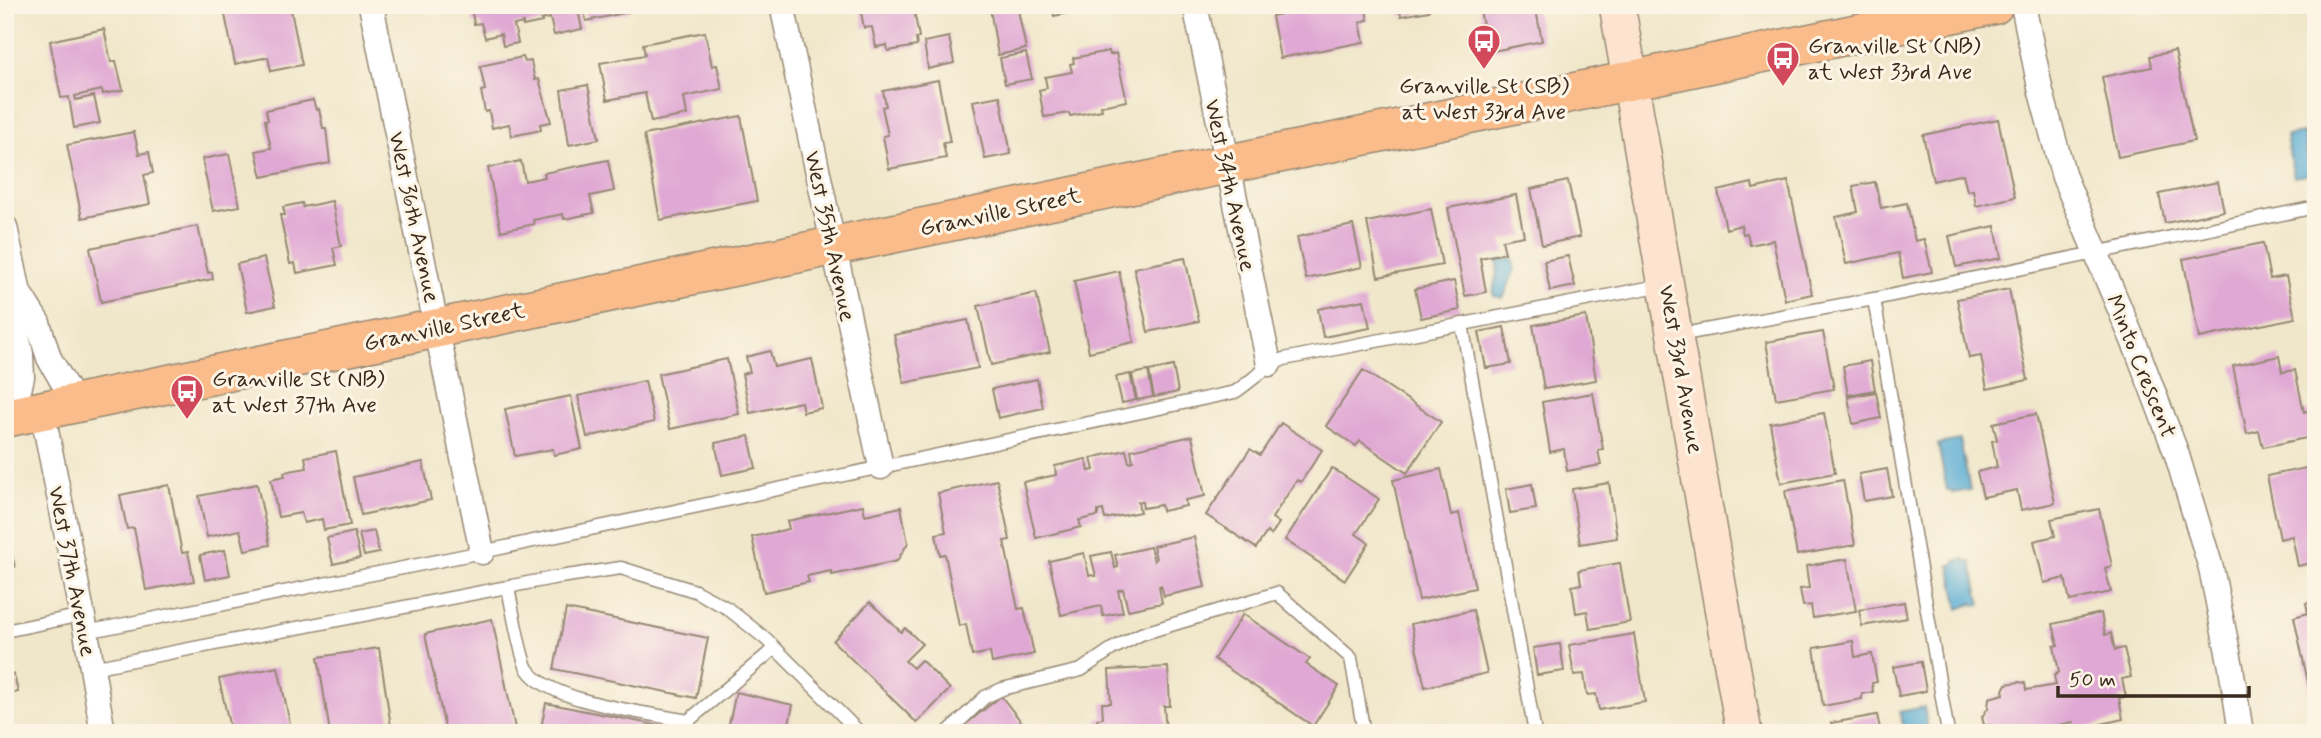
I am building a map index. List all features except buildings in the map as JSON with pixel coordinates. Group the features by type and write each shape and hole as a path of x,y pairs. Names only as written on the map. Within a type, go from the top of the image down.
{"highway":[{"name":"Granville Street","path":"34,412 1994,5"}],"street":[{"name":"West 36th Avenue","path":"371,5 482,552"},
{"name":"West 35th Avenue","path":"782,5 881,467"},
{"name":"West 34th Avenue","path":"1195,5 1269,365"},
{"name":"West 33rd Avenue","path":"1617,5 1744,733"},
{"name":"Minto Crescent","path":"2023,5 2041,92 2064,177 2138,352 2176,452 2211,569 2241,733"},
{"name":"West 37th Avenue","path":"5,227 19,293 15,326 21,354 22,377 34,412 84,623 103,733"},
{"name":"West 37th Avenue","path":"19,293 38,323 49,358 34,412"}],"lane":[{"path":"1676,335 1874,299 2316,206"},
{"path":"5,631 84,623 482,552 1235,392 1269,365 1284,359 1667,285"},
{"path":"1874,299 1948,733"},
{"path":"1462,324 1535,733"},
{"path":"92,668 508,587 621,568 706,597 727,608 775,648 860,733"},
{"path":"508,587 526,669 544,686 570,697 688,721 775,648"},
{"path":"947,733 985,697 1002,689 1081,670 1141,634 1277,593 1351,658 1364,733"}],"water":[{"path":"2303,133 2311,174 2294,177 2286,136"},
{"path":"1512,258 1515,269 1505,294 1503,298 1494,296 1497,261"},
{"path":"1960,440 1970,490 1952,493 1947,490 1938,444"},
{"path":"1965,559 1966,563 1971,562 1981,605 1975,606 1974,603 1959,609 1950,565"},
{"path":"1924,707 1928,733 1906,733 1899,712"}],"place":[{"name":"Granville St (SB) at West 33rd Ave","path":"1484,71"},
{"name":"Granville St (NB) at West 33rd Ave","path":"1783,88"},
{"name":"Granville St (NB) at West 37th Ave","path":"187,421"}]}
